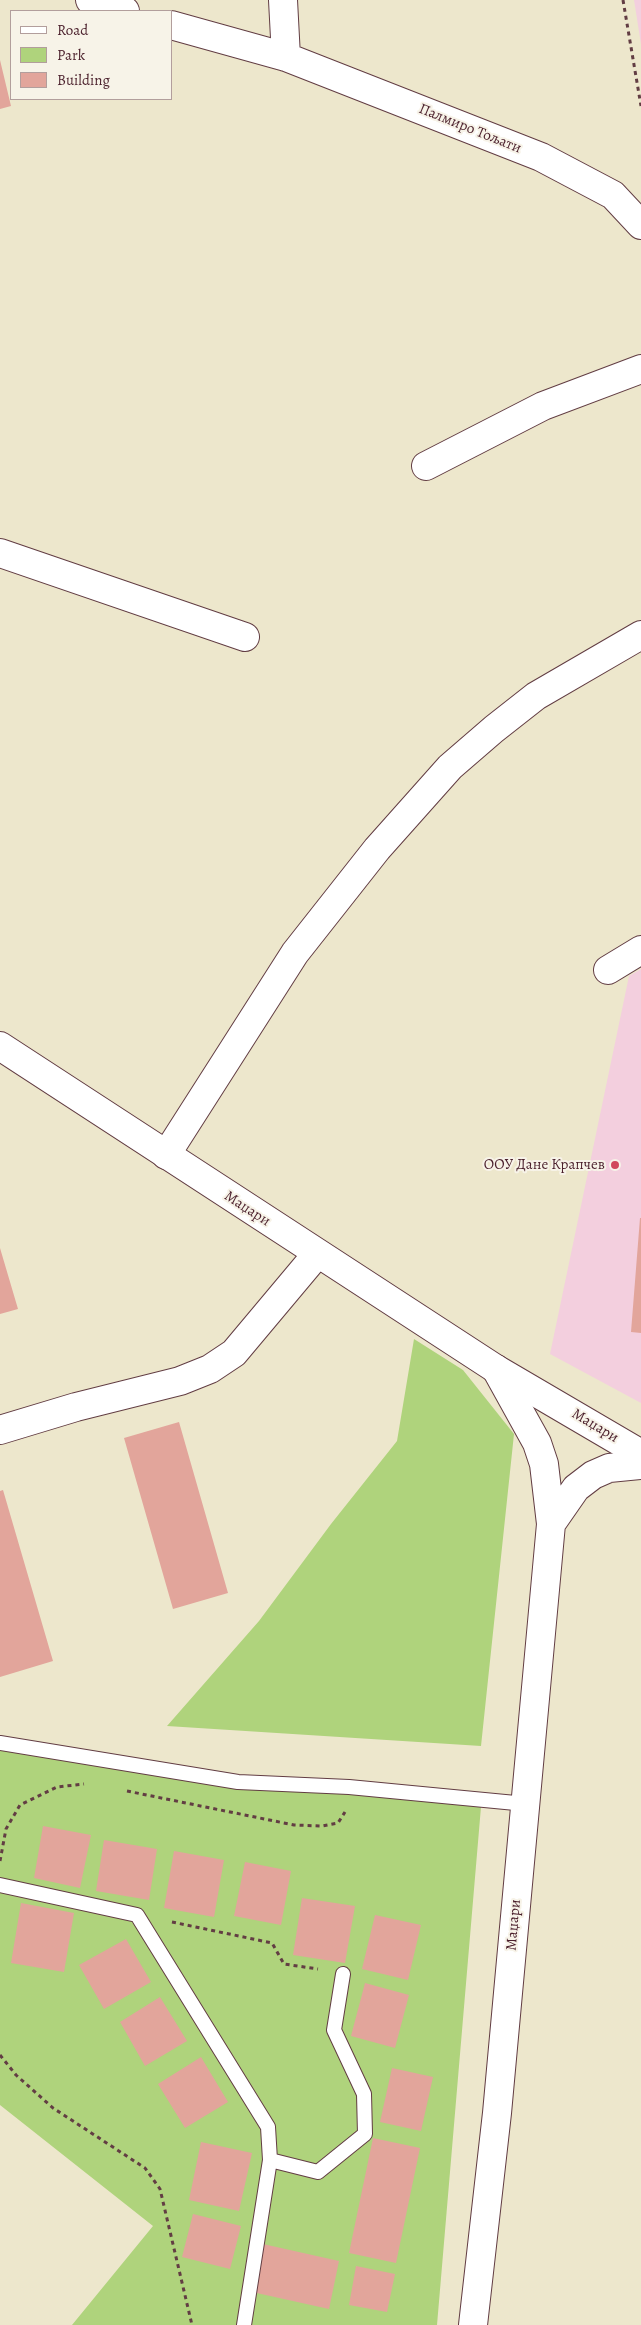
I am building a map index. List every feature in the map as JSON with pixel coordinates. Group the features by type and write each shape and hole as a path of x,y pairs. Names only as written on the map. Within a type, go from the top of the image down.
{"street":[{"path":"90,0 122,10"},
{"path":"283,0 286,57"},
{"name":"Палмиро Тољати","path":"172,26 286,57 541,157 613,195 641,225"},
{"path":"426,466 543,406 641,369"},
{"path":"0,553 245,637"},
{"path":"166,1155 295,953 377,849 450,767 536,696 641,635"},
{"path":"608,970 641,950"},
{"name":"Маџари","path":"0,1046 496,1369 641,1454"},
{"path":"0,1430 76,1407 180,1381 210,1369 234,1354 317,1254"},
{"name":"Маџари","path":"473,2325 498,2103 551,1524 544,1464 536,1442 496,1369"},
{"name":"Маџари","path":"551,1524 576,1488 594,1475 609,1468 641,1465"}],"lane":[{"path":"0,1742 238,1782 349,1787 526,1804"},
{"path":"0,1885 137,1915 268,2127 270,2160 244,2325"},
{"path":"270,2160 318,2172 365,2134 364,2094 334,2030 343,1974"}],"path":[{"path":"623,0 641,106"},
{"path":"0,1864 6,1829 20,1805 57,1787 88,1784"},
{"path":"125,1791 294,1825 322,1826 338,1823 347,1807 349,1787"},
{"path":"137,1915 272,1943 284,1964 343,1974"},
{"path":"0,2055 16,2075 53,2108 145,2168 160,2189 192,2325"}],"shaded area":[{"path":"634,0 641,0 641,44"},
{"name":"ООУ Дане Крапчев","path":"641,969 641,1403 550,1354 629,976"}],"green space":[{"path":"414,1339 463,1370 514,1434 481,1746 167,1726 259,1621 331,1524 397,1441"},
{"path":"0,1739 238,1782 482,1795 437,2325 72,2325 153,2226 0,2105"}],"building":[{"path":"0,60 11,106 0,109"},
{"path":"641,1218 641,1333 631,1332"},
{"path":"0,1248 18,1309 0,1314"},
{"path":"179,1422 228,1593 173,1609 124,1438"},
{"path":"3,1490 53,1661 0,1677 0,1491"},
{"path":"43,1826 91,1835 80,1888 34,1878"},
{"path":"104,1840 157,1849 149,1900 96,1891"},
{"path":"174,1851 224,1860 214,1917 164,1908"},
{"path":"245,1862 291,1871 281,1925 234,1916"},
{"path":"302,1898 355,1906 345,1963 293,1955"},
{"path":"21,1903 74,1913 64,1972 11,1963"},
{"path":"375,1915 421,1925 408,1980 362,1969"},
{"path":"126,1939 151,1982 104,2009 79,1965"},
{"path":"365,1983 409,1995 395,2048 351,2036"},
{"path":"160,1997 187,2041 145,2066 120,2022"},
{"path":"201,2057 228,2102 185,2128 158,2084"},
{"path":"392,2068 433,2077 421,2131 380,2122"},
{"path":"373,2138 420,2148 396,2263 349,2253"},
{"path":"201,2142 252,2153 239,2211 189,2200"},
{"path":"193,2214 241,2226 230,2269 182,2257"},
{"path":"263,2244 339,2261 329,2309 252,2292"},
{"path":"356,2266 395,2274 387,2312 349,2305"}],"place":[{"name":"ООУ Дане Крапчев","path":"615,1165"}]}
